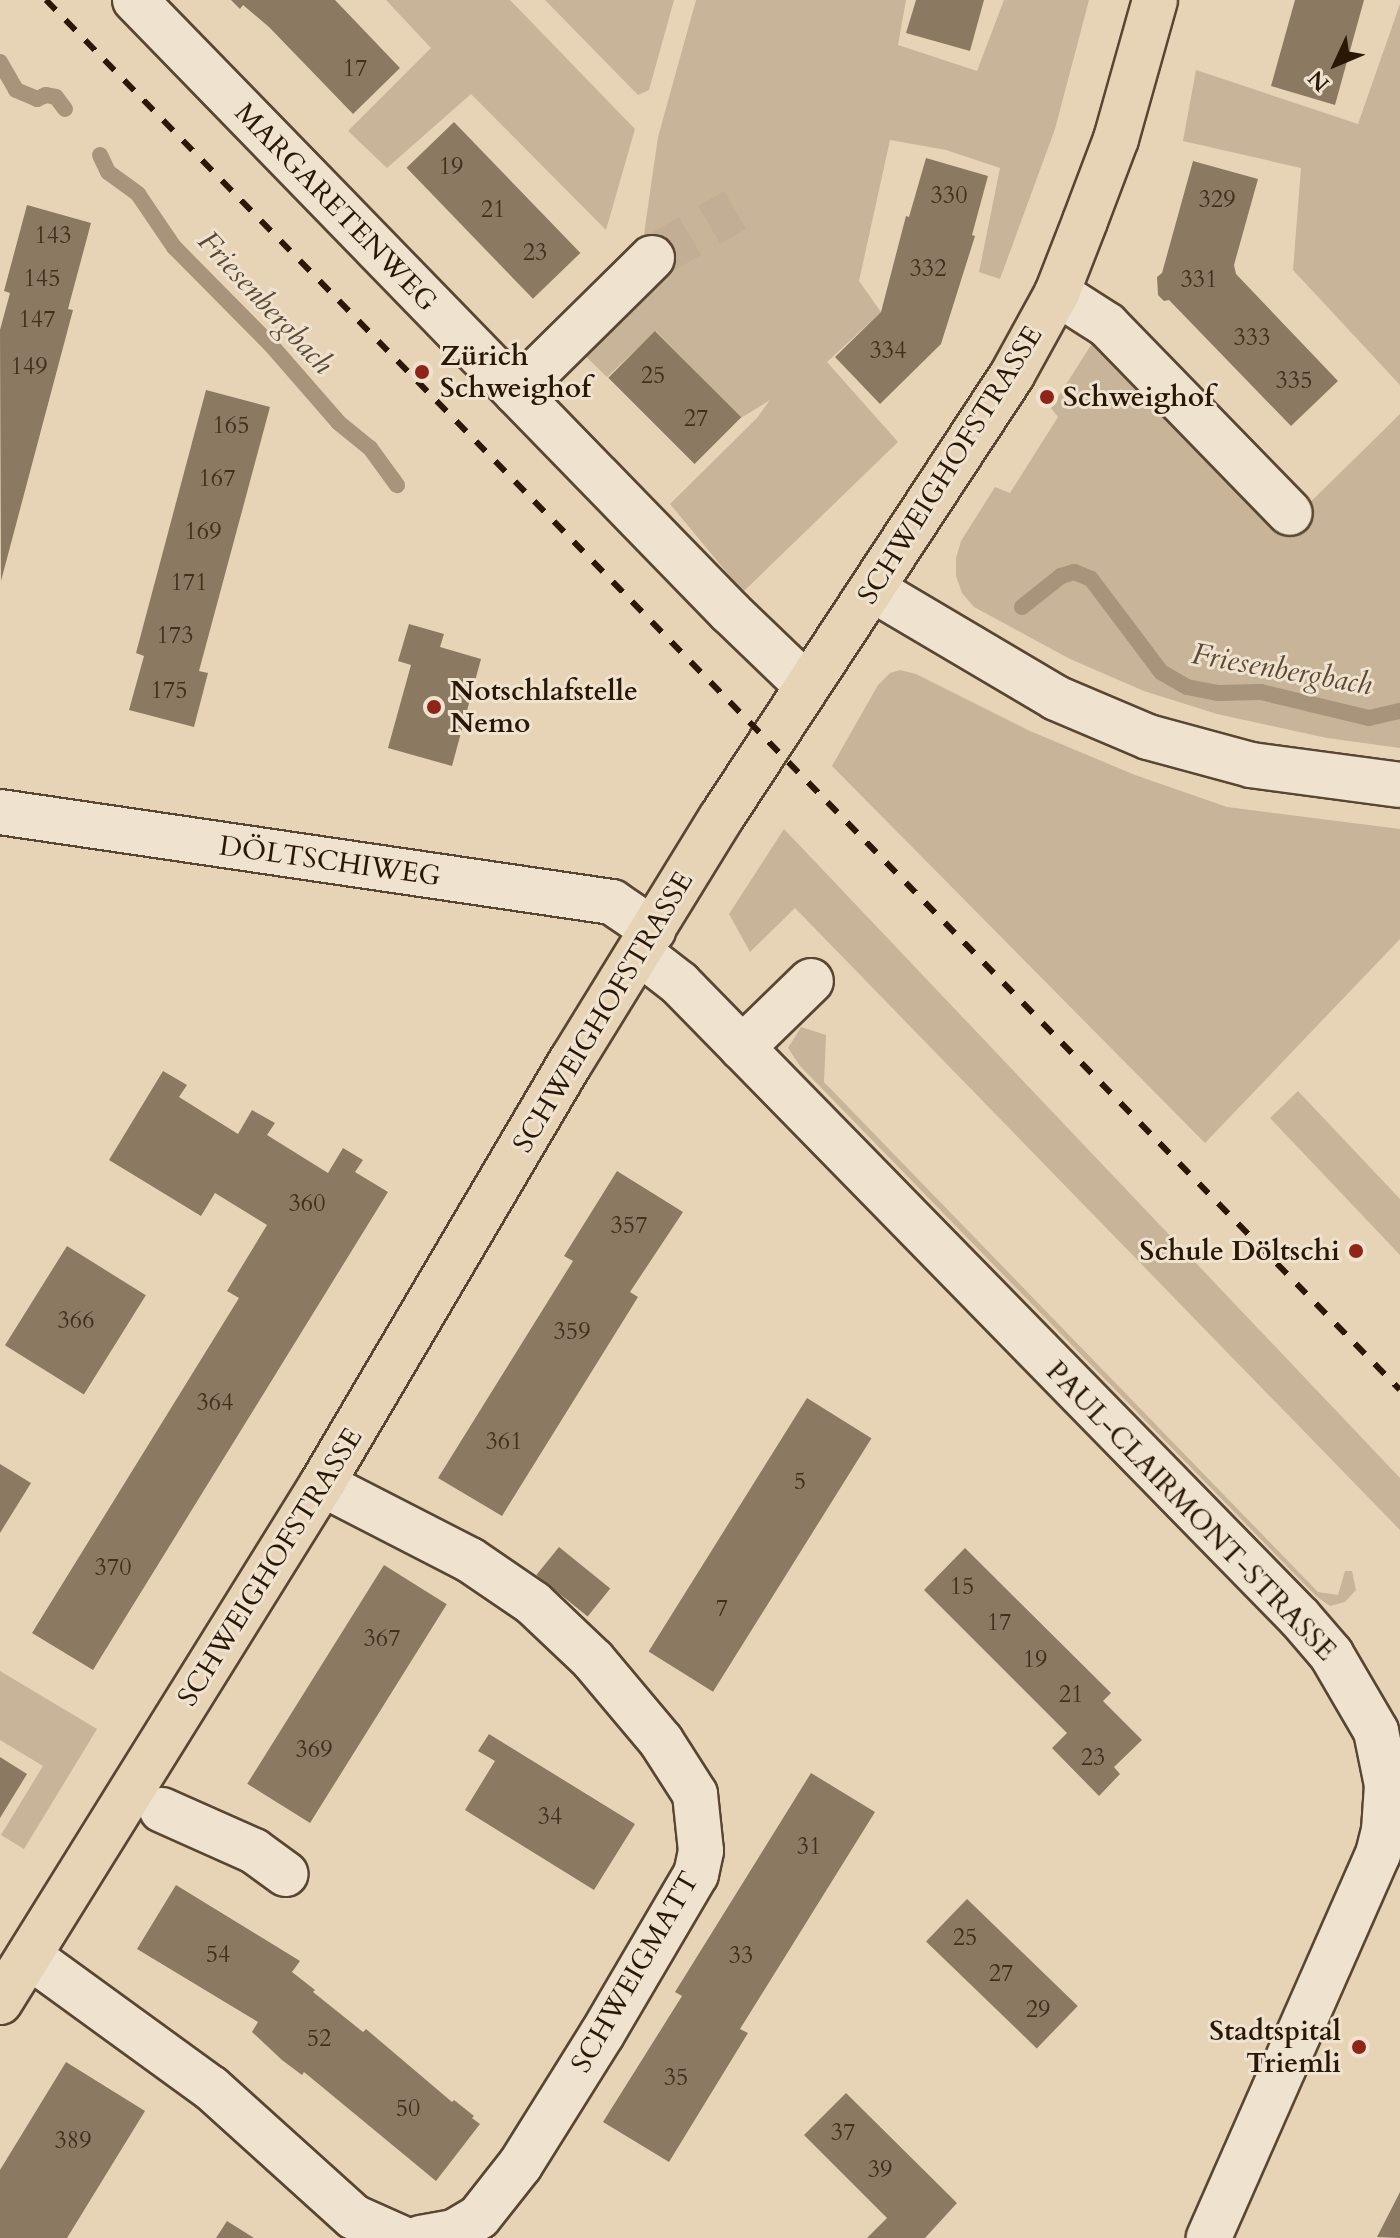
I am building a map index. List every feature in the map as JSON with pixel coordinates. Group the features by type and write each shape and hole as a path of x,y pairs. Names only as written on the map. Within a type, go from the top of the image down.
{"main road":[{"name":"SCHWEIGHOFSTRASSE","path":"0,2002 322,1484 646,941 807,686 1012,375 1057,293 1116,139 1155,0"}],"street":[{"name":"MARGARETENWEG","path":"135,0 730,612 807,686"},
{"path":"516,392 652,258"},
{"path":"1057,293 1107,325 1290,513"},
{"path":"872,589 1056,698 1148,737 1251,765 1400,785"},
{"name":"DÖLTSCHIWEG","path":"0,812 612,902 646,941"},
{"name":"PAUL-CLAIRMONT-STRASSE","path":"646,941 679,983 1300,1618 1388,1727 1384,1830 1378,1854 1209,2238"},
{"path":"742,1048 811,981"},
{"name":"SCHWEIGMATT","path":"322,1484 470,1560 533,1603 593,1660 661,1741 695,1794 701,1851 696,1874 602,2034 520,2165 479,2217 454,2232 421,2238"},
{"path":"162,1810 254,1851 286,1874"},
{"path":"29,1956 211,2088 354,2217 401,2238"}],"shaded area":[{"path":"386,0 510,0 635,129 606,230 471,94 387,168 348,131 431,48"},
{"path":"545,0 674,0 649,90 638,95"},
{"path":"696,0 906,0 898,45 977,71 1004,0 1089,0 1055,129 1000,279 979,272 1000,168 946,150 890,140 859,281 881,312 827,362 898,442 743,592 670,504 757,418 770,400 741,418 656,331 607,377 577,348 643,241 658,137"},
{"path":"1400,4 1400,385 1293,270 1301,168 1183,141 1196,70 1358,124"},
{"path":"1093,342 1287,525 1400,414 1400,748 1327,738 1217,714 1144,691 1070,659 974,607 962,593 956,576 956,558 961,541 995,487 1010,493 1058,417 1051,408"},
{"path":"900,670 916,674 1030,731 1135,775 1227,807 1400,829 1400,939 1205,1143 832,766 878,685 890,673"},
{"path":"784,829 1400,1478 1400,1530 795,908 750,952 729,914"},
{"path":"801,1027 826,1035 824,1082 1318,1592 1338,1595 1345,1571 1352,1571 1356,1590 1345,1602 1330,1606 1316,1596 800,1066 788,1048"},
{"path":"1298,1091 1400,1199 1400,1255 1270,1118"},
{"path":"0,1671 97,1729 24,1849 1,1835 43,1766 0,1740"}],"building":[{"path":"231,0 335,0 400,68 353,114 269,27 243,5 240,9"},
{"path":"916,0 984,0 970,51 906,33"},
{"path":"1295,0 1364,0 1335,105 1271,86"},
{"path":"454,122 580,253 533,299 407,168"},
{"path":"926,158 988,176 972,235 975,236 941,344 880,404 835,357 881,312 906,216 909,217"},
{"path":"1193,161 1258,179 1234,265 1236,274 1338,381 1291,426 1169,300 1164,301 1158,295 1157,277 1162,273"},
{"path":"27,205 91,223 68,309 73,310 1,581 0,330 10,293 4,291"},
{"path":"655,331 741,417 695,464 608,378"},
{"path":"206,390 270,407 199,671 208,673 194,727 129,710 144,656 136,653"},
{"name":"Notschlafstelle Nemo","path":"409,624 444,634 440,647 481,659 452,766 388,748 411,665 398,661"},
{"path":"163,1071 187,1085 179,1097 238,1134 252,1110 275,1123 267,1135 328,1173 343,1148 363,1160 355,1172 388,1192 93,1670 32,1633 239,1298 227,1291 267,1225 215,1193 201,1216 109,1160"},
{"path":"617,1171 683,1212 630,1292 638,1297 502,1516 438,1478 573,1261 564,1256"},
{"path":"67,1246 146,1295 84,1395 5,1345"},
{"path":"807,1398 871,1438 713,1692 649,1652"},
{"path":"0,1464 31,1483 0,1533"},
{"path":"559,1547 610,1589 588,1617 536,1575"},
{"path":"965,1548 1111,1693 1103,1701 1142,1740 1114,1767 1120,1774 1099,1796 1052,1748 1067,1733 924,1590"},
{"path":"384,1565 447,1604 310,1823 247,1784"},
{"path":"489,1734 635,1824 594,1890 465,1810 495,1761 478,1751"},
{"path":"0,1757 27,1774 0,1818"},
{"path":"811,1773 875,1812 740,2029 748,2033 669,2162 603,2122 682,1996 675,1992"},
{"path":"176,1885 300,1961 292,1972 315,1990 313,1992 363,2032 366,2029 452,2102 454,2100 474,2116 472,2118 480,2124 436,2181 304,2072 302,2075 282,2060 252,2032 258,2022 137,1949"},
{"path":"967,1899 1078,2006 1037,2048 926,1941"},
{"path":"66,2062 145,2111 67,2238 0,2238 0,2170"},
{"path":"846,2093 957,2203 925,2238 867,2238 887,2218 804,2135"},
{"path":"1400,2192 1400,2238 1377,2237"},
{"path":"227,2221 254,2238 216,2238"}],"waterway":[{"name":"Friesenbergbach","path":"0,62 16,90 37,99 46,95 56,97 65,109"},
{"name":"Friesenbergbach","path":"100,155 108,172 138,194 174,247 271,345 339,423 370,448 397,485"},
{"name":"Friesenbergbach","path":"1022,607 1061,576 1074,572 1091,579 1161,672 1187,687 1218,693 1261,692 1369,718 1400,711"}],"tunnel":[{"path":"652,258 735,210"}],"railway":[{"path":"46,0 1400,1390"}],"place":[{"name":"Zürich Schweighof","path":"422,372"},
{"name":"Schweighof","path":"1047,397"},
{"name":"Notschlafstelle Nemo","path":"434,707"},
{"name":"Schule Döltschi","path":"1356,1251"},
{"name":"Stadtspital Triemli","path":"1359,2047"}]}
